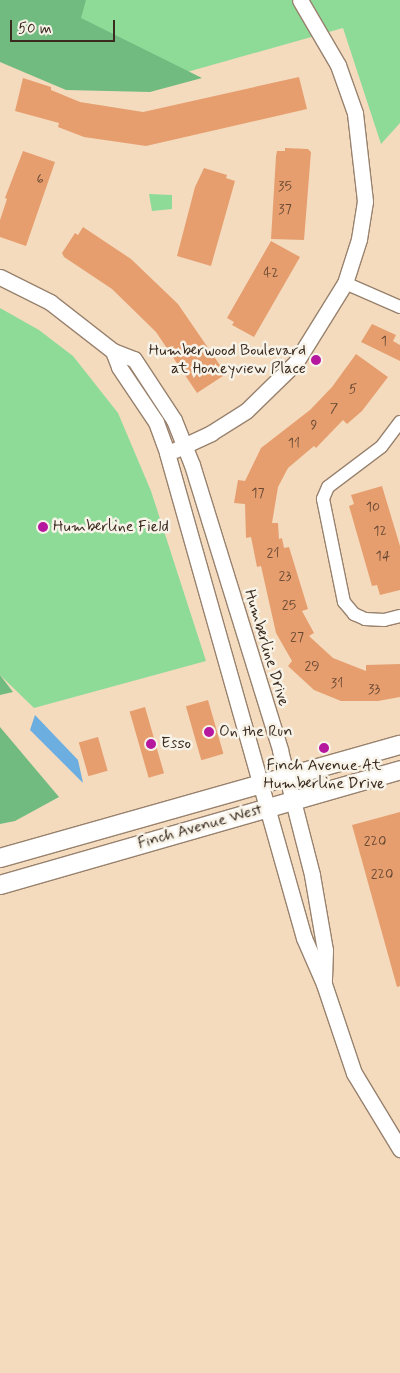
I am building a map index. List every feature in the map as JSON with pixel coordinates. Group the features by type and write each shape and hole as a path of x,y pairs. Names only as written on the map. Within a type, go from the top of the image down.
{"main road":[{"name":"Finch Avenue West","path":"0,858 400,745"},
{"name":"Finch Avenue West","path":"0,885 400,770"}],"street":[{"path":"167,453 185,446 246,412 276,386 312,339 344,284 359,238 365,201 355,113 338,64 300,0"},
{"name":"Humberline Drive","path":"0,277 50,302 113,352 134,359 156,390 185,446 293,801 312,875 325,950 324,984"},
{"path":"344,284 400,307"},
{"name":"Humberline Drive","path":"113,352 119,367 156,422 167,453 216,634 261,784 304,938 324,984 354,1073 400,1149"},
{"path":"400,422 382,448 328,487 323,499 344,602 354,614 365,619 384,620 400,616"}],"green space":[{"path":"0,0 400,0 400,123 381,144 343,28 159,80"},
{"path":"0,0 86,0 81,18 202,78 150,92 66,90 0,62"},
{"path":"149,194 172,195 172,209 152,211"},
{"path":"0,308 39,330 73,356 118,413 151,491 206,661 34,708 0,675"},
{"path":"0,675 13,692 0,695"},
{"path":"0,727 59,797 15,821 0,824"}],"water":[{"path":"35,715 78,760 83,783 30,730"}],"building":[{"path":"299,77 307,109 146,146 84,137 58,127 59,123 15,111 23,78 51,87 51,90 80,102 143,112"},
{"path":"285,148 308,149 311,152 304,240 271,239 276,156 277,151 285,151"},
{"path":"23,151 55,162 26,246 0,237 0,220 7,199 5,198"},
{"path":"204,168 227,175 226,178 235,181 211,266 177,256 195,187"},
{"path":"83,227 131,259 178,304 226,374 197,393 156,332 112,289 64,257 62,253 75,233 78,235"},
{"path":"271,241 300,257 254,337 232,325 234,322 227,318"},
{"path":"372,324 396,335 393,341 400,345 400,361 361,342"},
{"path":"356,354 388,377 362,411 347,424 343,420 316,448 314,446 288,468 278,487 272,523 278,523 279,539 282,538 284,548 289,547 308,609 302,611 314,633 309,636 333,658 366,671 366,665 400,664 400,697 378,701 341,701 314,690 288,666 292,661 276,633 261,566 257,567 251,537 246,538 245,504 234,503 238,480 245,481 261,448 310,410 332,387"},
{"path":"382,486 400,546 400,590 380,595 377,585 372,586 349,506 354,504 351,495"},
{"path":"208,700 223,754 201,760 186,706"},
{"path":"145,707 164,773 149,778 130,711"},
{"path":"98,737 108,771 88,776 79,743"},
{"path":"400,812 400,986 397,987 352,825"}],"place":[{"name":"Humberwood Boulevard at Honeyview Place","path":"316,360"},
{"name":"Humberline Field","path":"43,527"},
{"name":"On the Run","path":"209,732"},
{"name":"Esso","path":"151,744"},
{"name":"Finch Avenue At Humberline Drive","path":"324,748"}]}
